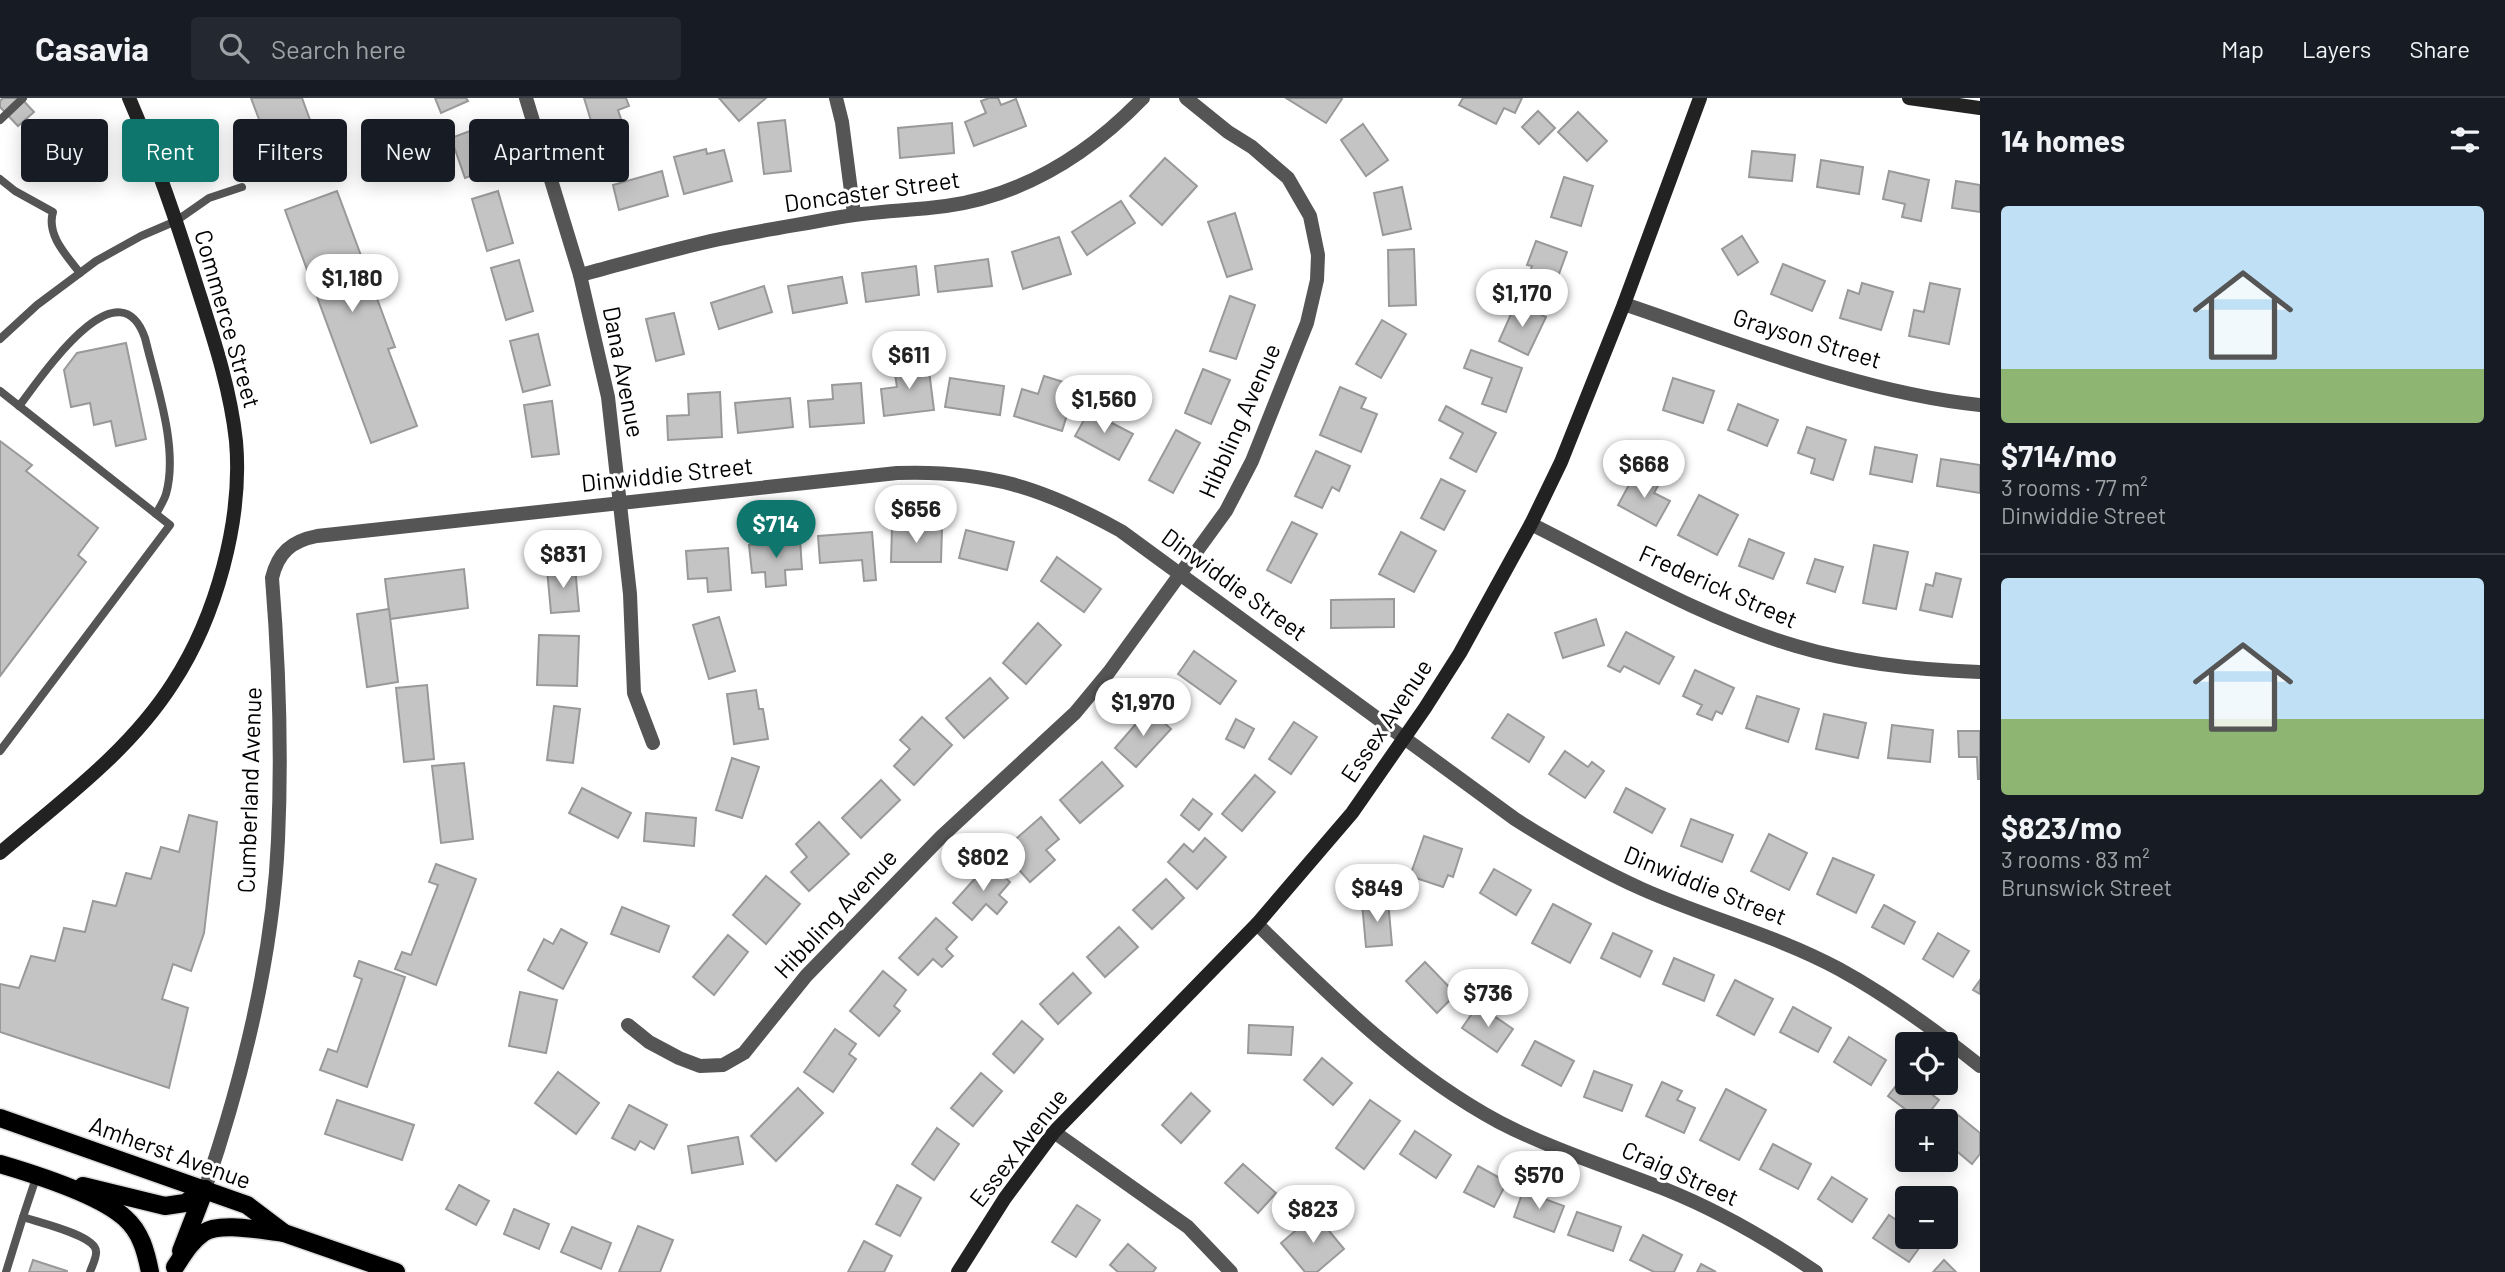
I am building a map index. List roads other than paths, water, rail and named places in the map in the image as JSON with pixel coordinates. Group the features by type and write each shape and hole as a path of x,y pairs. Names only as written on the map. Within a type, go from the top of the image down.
{"main road":[{"name":"Amherst Avenue","path":"0,1118 247,1205 284,1233 396,1272"},
{"path":"0,1164 164,1206 185,1203 205,1189"},
{"path":"37,1175 99,1202 126,1219 137,1232 145,1249 150,1272"},
{"name":"Cumberland Avenue","path":"174,1269 205,1189"},
{"path":"174,1269 197,1238 215,1227 284,1233"}],"street":[{"name":"Commerce Street","path":"0,853 103,766 139,728 173,683 213,603 229,543 236,442 219,356 176,221 129,98"},
{"name":"Dana Avenue","path":"526,98 580,275 608,397 630,594 634,693 653,743"},
{"path":"836,98 842,122 854,214"},
{"name":"Doncaster Street","path":"580,275 718,239 854,214 962,204 997,195 1030,183 1067,163 1098,141 1143,98"},
{"name":"Hibbling Avenue","path":"628,1025 649,1042 700,1066 723,1065 744,1053 806,976 940,837 1075,713 1109,672 1226,511 1252,461 1307,323 1317,280 1318,255 1310,216 1287,178 1252,147 1228,132 1186,98"},
{"name":"Essex Avenue","path":"958,1272 1005,1198 1054,1132 1107,1075 1202,983 1257,924 1352,813 1460,653 1531,524 1561,461 1624,304 1700,98"},
{"path":"1909,98 1954,102 1980,108"},
{"name":"Grayson Street","path":"1624,304 1845,377 1905,393 1980,405"},
{"name":"Dinwiddie Street","path":"365,531 897,473 963,474 1016,484 1074,505 1121,531 1515,820 1643,890 1769,936 1838,968 1920,1018 1980,1066"},
{"name":"Frederick Street","path":"1531,524 1711,613 1796,646 1855,661 1923,670 1980,672"},
{"name":"Cumberland Avenue","path":"205,1189 238,1081 264,960 271,905 278,841 278,691 272,579 276,564 290,546 302,539 365,531"},
{"name":"Craig Street","path":"1257,924 1366,1029 1416,1069 1465,1102 1535,1139 1707,1208 1749,1230 1816,1272"},
{"path":"1054,1132 1188,1227 1231,1272"}],"lane":[{"path":"0,120 23,98"},
{"path":"0,178 15,191 53,212 50,220 57,242 80,273"},
{"path":"0,339 37,305 96,261 141,236 176,221 209,198 242,187"},
{"path":"19,406 52,363 96,319 110,313 125,313 140,323 168,439 169,470 165,495 156,514"},
{"path":"0,391 170,525 0,751"},
{"path":"6,1272 37,1175"},
{"path":"23,1217 82,1236 93,1243 96,1252 90,1272"}]}
